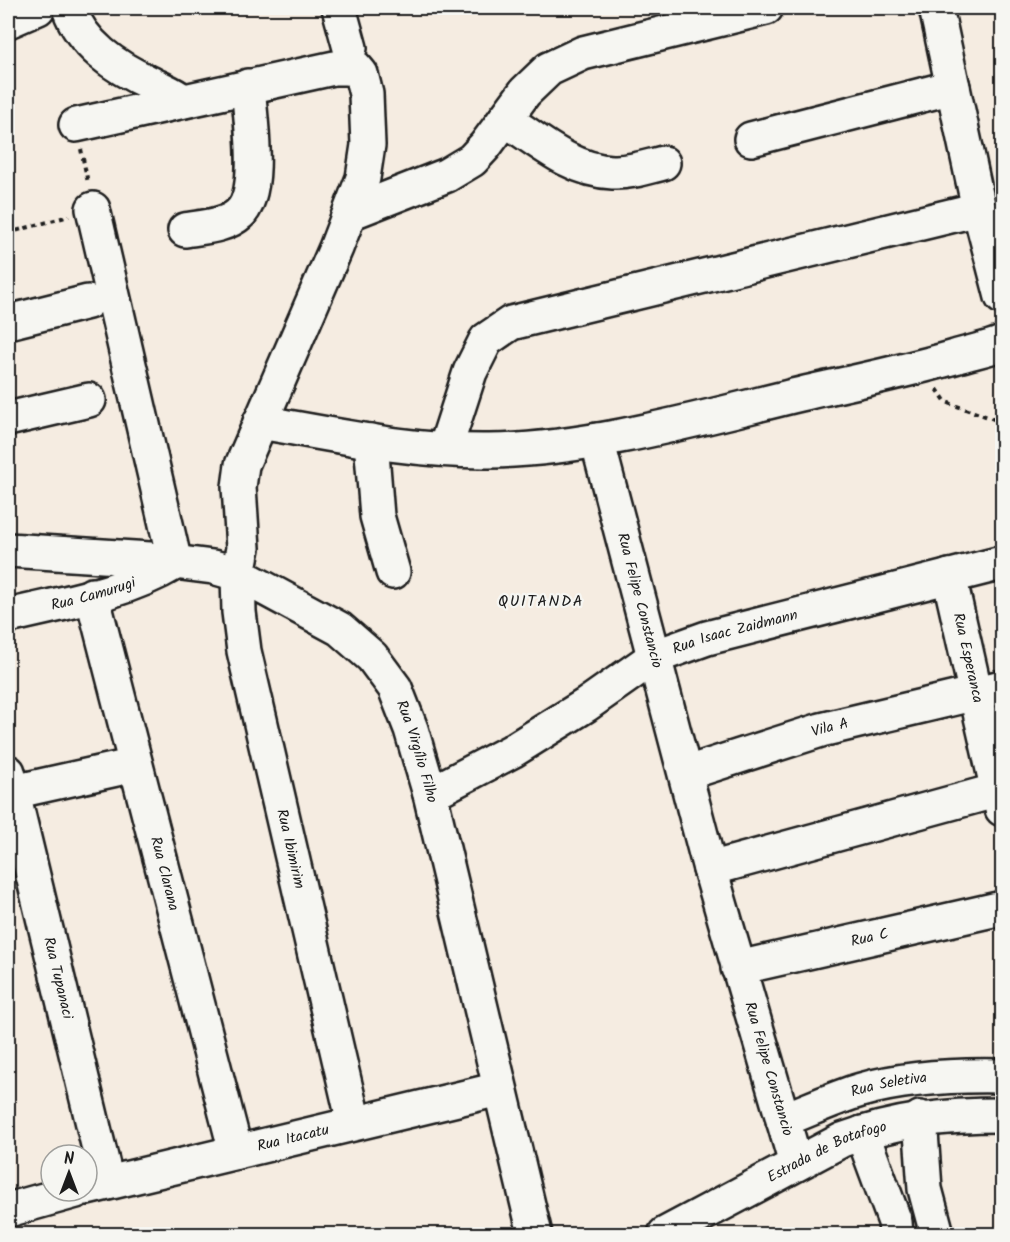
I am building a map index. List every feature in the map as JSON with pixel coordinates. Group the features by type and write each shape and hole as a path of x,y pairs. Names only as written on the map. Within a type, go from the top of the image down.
{"street":[{"path":"8,21 38,8"},
{"path":"69,8 76,26 88,42 133,75 183,101"},
{"name":"Rua Ibimirim","path":"339,8 366,94 368,145 363,178 242,465 239,487 243,548 238,574 244,651 354,1123"},
{"path":"350,213 447,175 471,160 525,92 549,69 583,53 766,8"},
{"path":"936,8 979,209 1002,297"},
{"path":"76,125 348,66 355,59"},
{"path":"185,230 219,224 239,214 247,202 253,163 248,86"},
{"path":"751,139 953,87"},
{"path":"505,119 546,147 590,169 614,172 663,163"},
{"path":"93,209 175,562"},
{"path":"445,449 470,372 486,340 511,323 979,209"},
{"path":"8,322 88,302"},
{"path":"260,422 371,441 445,449 489,451 597,440 922,366 1002,343"},
{"path":"8,419 89,400"},
{"name":"Rua Felipe Constancio","path":"597,440 687,773 710,869 796,1164"},
{"path":"371,441 377,516 393,572"},
{"name":"Rua Virgílio Filho","path":"8,550 175,562 213,567 238,574 340,629 372,657 395,688 411,729 430,794 535,1234"},
{"name":"Rua Camurugi","path":"8,616 92,596 148,577 175,562"},
{"name":"Rua Isaac Zaidmann","path":"430,794 512,751 586,705 654,657 707,638 1002,563"},
{"name":"Rua Esperanca","path":"950,576 989,690 1001,796"},
{"name":"Rua Clarana","path":"92,596 236,1152"},
{"name":"Vila A","path":"687,773 821,730 989,690"},
{"path":"10,782 135,765"},
{"name":"Rua Tupanaci","path":"10,782 88,1143"},
{"path":"710,869 1001,796"},
{"name":"Rua C","path":"738,968 1002,908"},
{"name":"Rua Seletiva","path":"783,1120 861,1090 912,1079 954,1075 1002,1076"},
{"name":"Rua Itacatu","path":"99,1185 499,1089"},
{"name":"Estrada de Botafogo","path":"665,1234 796,1164 862,1133 920,1118 1002,1115"},
{"path":"920,1118 925,1189 937,1234"},
{"path":"862,1133 895,1222 896,1234"},
{"path":"8,1210 39,1201"}],"path":[{"path":"8,232 93,209 76,125"},
{"path":"922,366 946,402 1002,422"}],"district":[{"name":"QUITANDA","path":"541,601"}]}
